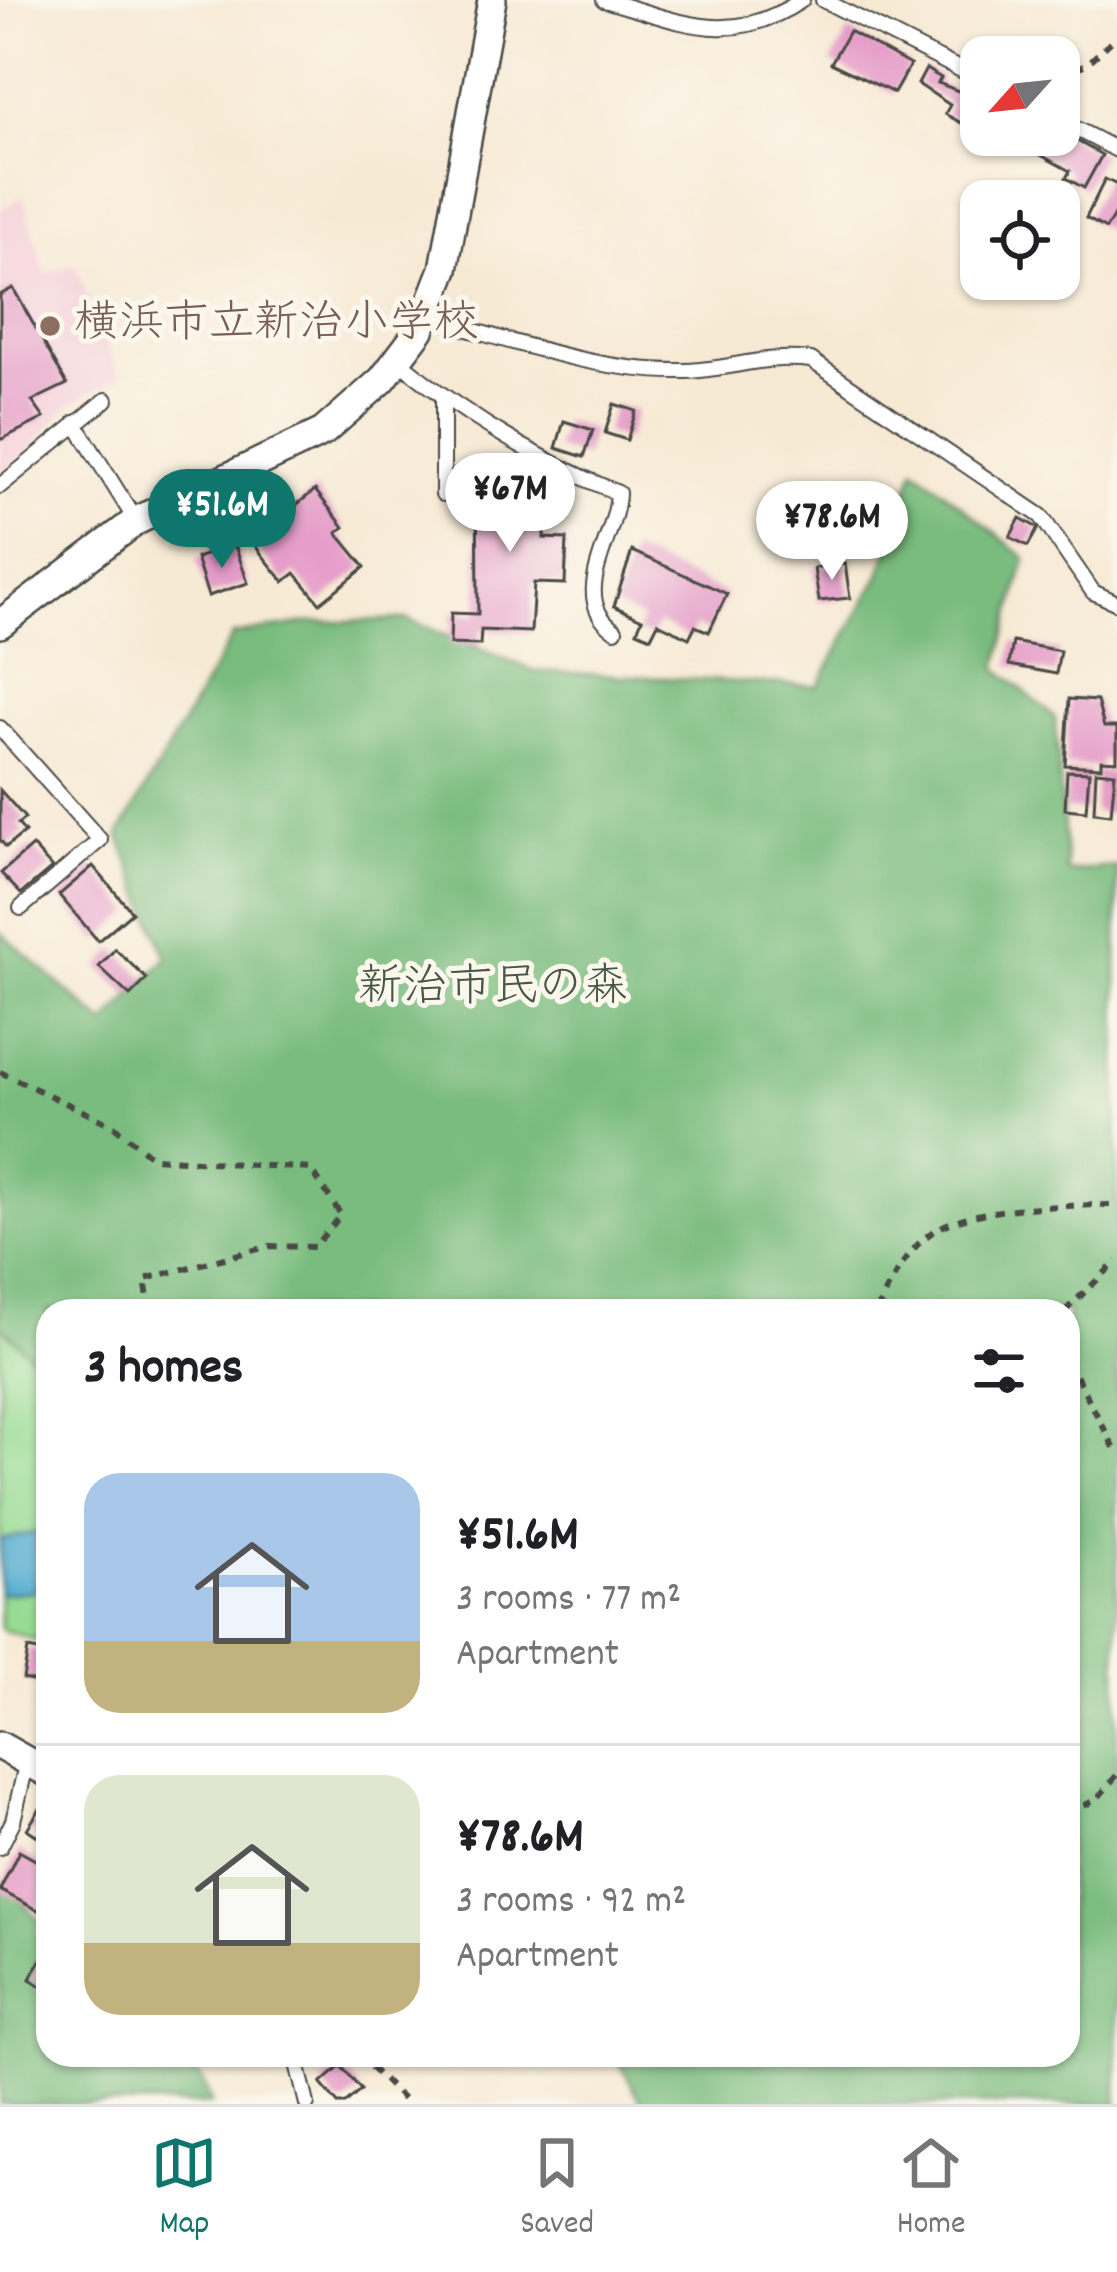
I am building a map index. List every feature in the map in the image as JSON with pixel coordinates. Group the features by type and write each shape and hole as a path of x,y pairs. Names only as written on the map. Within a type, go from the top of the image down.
{"street":[{"path":"0,624 136,521 323,432 397,360 425,317 443,268 493,0"},
{"path":"0,1746 36,1766"}],"lane":[{"path":"604,0 713,29 765,23 802,0"},
{"path":"823,0 960,69"},
{"path":"1080,131 1117,150"},
{"path":"425,317 616,368 686,372 773,355 811,360 1041,516 1093,592 1117,603"},
{"path":"397,360 443,398 542,461 619,493 591,592 602,621 616,629"},
{"path":"443,398 443,494"},
{"path":"0,486 106,400"},
{"path":"75,423 136,521"},
{"path":"0,728 100,840 21,908"},
{"path":"0,1847 36,1769"},
{"path":"298,2067 307,2104"}],"path":[{"path":"1080,67 1117,36"},
{"path":"0,1072 114,1126 153,1158 311,1169 341,1215 314,1247 270,1246 146,1280 148,1299"},
{"path":"882,1299 893,1274 932,1232 1012,1208 1117,1205"},
{"path":"1077,1299 1117,1261"},
{"path":"1080,1383 1117,1453"},
{"path":"1080,1808 1097,1799 1117,1775"},
{"path":"370,2067 408,2104"}],"shaded area":[{"name":"横浜市立新治小学校","path":"23,196 45,273 75,265 120,378 72,402 27,453 0,473 0,210"}],"green space":[{"name":"新治市民の森","path":"915,468 1026,558 997,668 1055,718 1067,872 1117,867 1117,2104 643,2104 622,2067 1080,2067 1080,1299 36,1299 36,1360 0,1325 0,932 105,1024 167,958 119,835 233,635 305,623 406,619 535,671 818,686 880,575"},
{"path":"0,1313 36,1358 36,1640 0,1629"},
{"path":"0,1881 36,1916 36,2067 190,2067 202,2079 211,2104 0,2104"}],"water":[{"path":"36,1532 36,1591 0,1594 0,1540"}],"building":[{"path":"849,31 910,65 894,93 831,63"},
{"path":"926,69 941,78 938,83 960,92 960,122 945,114 950,105 918,84"},
{"path":"1080,143 1102,155 1084,188 1080,180 1066,178 1070,171 1043,156 1080,156"},
{"path":"1105,179 1117,185 1117,210 1106,229 1086,218"},
{"path":"13,288 67,384 32,401 44,418 0,440 0,295"},
{"path":"614,404 636,411 627,440 605,433"},
{"path":"564,421 593,430 584,457 556,448"},
{"path":"477,468 536,470 535,496 553,497 552,512 545,512 544,538 567,539 565,584 534,583 531,632 481,630 480,645 450,644 451,613 478,614"},
{"path":"277,484 288,506 257,521 246,500"},
{"path":"315,490 344,527 337,533 365,567 320,603 295,573 284,582 251,541"},
{"path":"1020,518 1038,528 1028,546 1010,537"},
{"path":"235,545 248,583 208,596 196,558"},
{"path":"632,551 727,594 709,632 695,626 689,638 658,623 651,637 637,631 642,619 614,606"},
{"path":"845,564 850,598 819,601 814,568"},
{"path":"1013,642 1060,651 1056,674 1009,665"},
{"path":"1069,699 1097,701 1104,727 1117,727 1117,761 1101,760 1101,767 1065,765"},
{"path":"1067,771 1089,772 1086,811 1065,809"},
{"path":"1096,771 1115,773 1111,814 1094,812"},
{"path":"0,790 25,818 18,824 25,832 6,847 0,840"},
{"path":"32,846 52,868 21,894 1,873"},
{"path":"93,866 132,912 98,941 59,895"},
{"path":"115,949 147,979 130,996 99,967"},
{"path":"28,1649 36,1651 36,1682 23,1679"},
{"path":"19,1851 36,1860 36,1909 0,1890"},
{"path":"342,2067 361,2090 345,2104 338,2104 321,2084"}],"place":[{"name":"横浜市立新治小学校","path":"50,326"}]}
